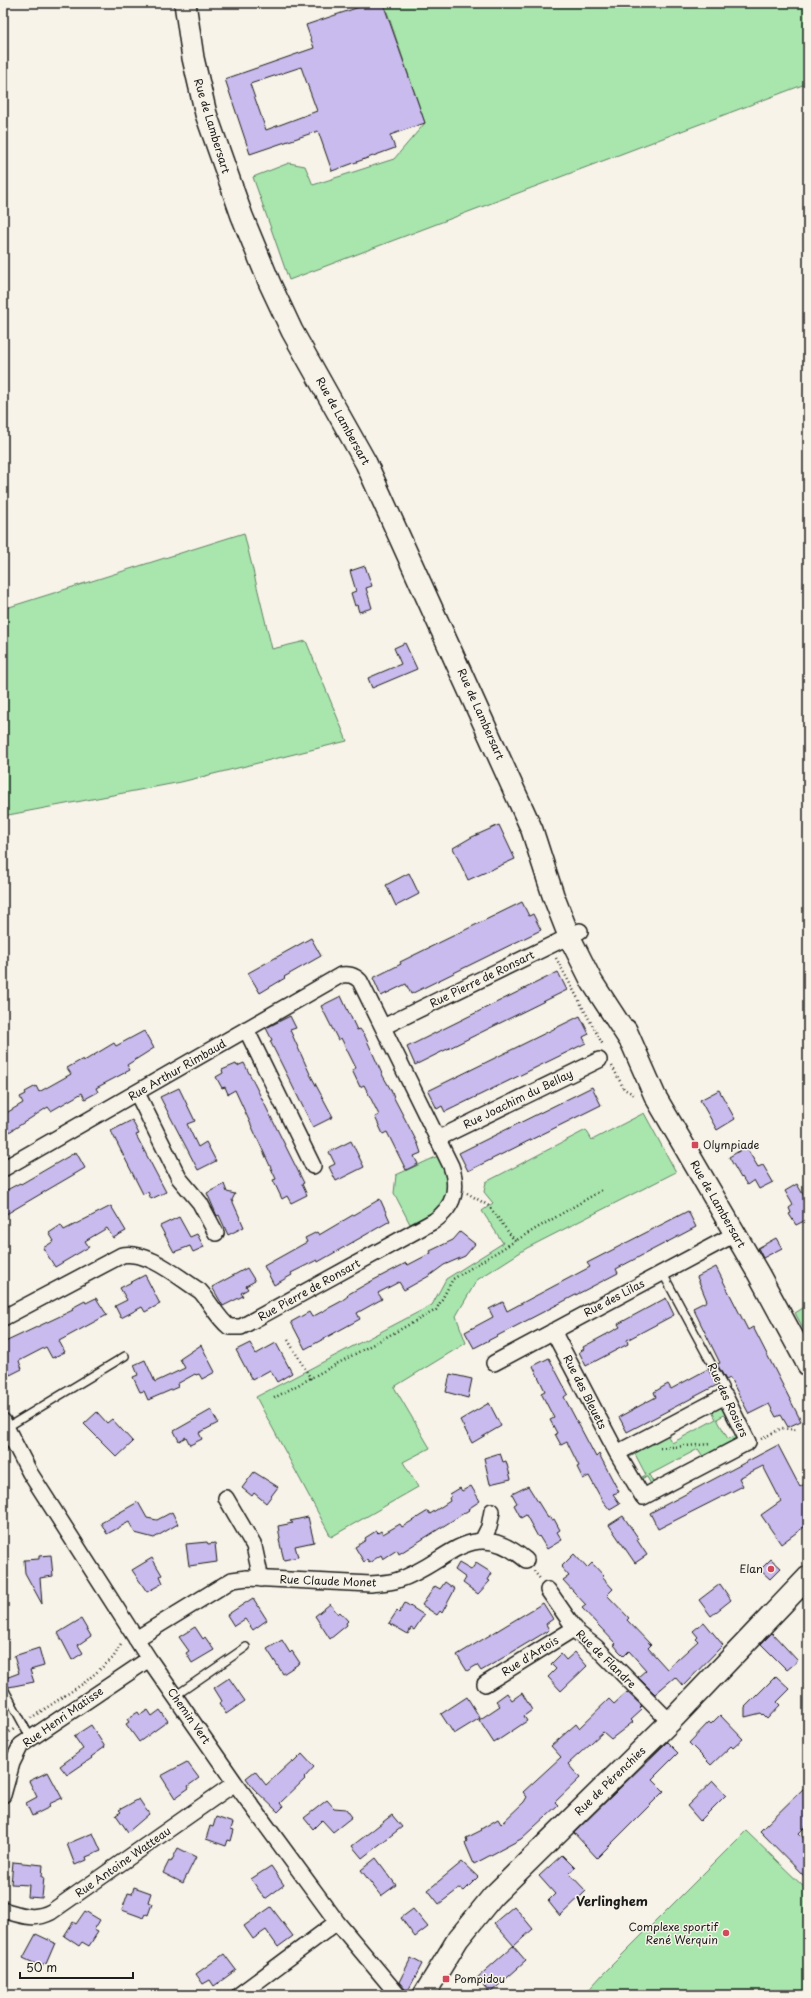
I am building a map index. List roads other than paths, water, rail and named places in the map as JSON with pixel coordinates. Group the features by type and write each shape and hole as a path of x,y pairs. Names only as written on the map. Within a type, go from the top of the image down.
{"main road":[{"name":"Rue de Lambersart","path":"185,3 193,58 206,114 242,216 261,263 292,331 366,462 532,830 556,903 575,933 592,982 631,1042 656,1096 808,1365"},
{"name":"Rue de Pérenchies","path":"424,1995 458,1939 493,1896 670,1722 808,1577"}],"street":[{"name":"Rue Pierre de Ronsart","path":"383,1027 575,933"},
{"name":"Rue Arthur Rimbaud","path":"3,1169 341,975 351,975"},
{"name":"Rue Pierre de Ronsart","path":"3,1318 122,1254 130,1253 154,1261 200,1291 206,1297 218,1318 229,1327 241,1327 442,1216 451,1205 455,1189 454,1174 360,981 351,975"},
{"path":"246,1029 314,1166"},
{"name":"Rue Joachim du Bellay","path":"437,1139 605,1058"},
{"path":"137,1093 179,1178 200,1203 216,1233"},
{"name":"Rue des Lilas","path":"494,1363 553,1330 735,1234"},
{"name":"Rue des Bleuets","path":"553,1330 617,1453"},
{"path":"617,1453 725,1396"},
{"name":"Rue des Rosiers","path":"617,1453 642,1497 748,1442 725,1396"},
{"name":"Chemin Vert","path":"5,1425 30,1473 149,1659 235,1783 338,1922 398,1995"},
{"path":"226,1498 254,1546 261,1579"},
{"path":"482,1541 489,1527 492,1511"},
{"name":"Rue Claude Monet","path":"136,1639 226,1582 238,1579 371,1584 390,1583 406,1577 462,1544 482,1541 491,1541 509,1547 526,1560"},
{"name":"Rue de Flandre","path":"548,1590 575,1628 670,1722"},
{"name":"Rue d'Artois","path":"485,1684 575,1628"},
{"name":"Rue Henri Matisse","path":"3,1795 17,1752 30,1737 149,1659"},
{"name":"Rue Antoine Watteau","path":"3,1910 34,1918 43,1917 235,1783"},
{"path":"239,1995 338,1922"}],"lane":[{"name":"Rue des Rosiers","path":"662,1272 724,1387 725,1396"},
{"path":"5,1425 125,1356"},
{"path":"175,1696 246,1647"},
{"path":"3,1687 30,1737"}],"place":[{"name":"Olympiade","path":"695,1145"},
{"name":"Elan","path":"771,1569"},
{"name":"Complexe sportif René Werquin","path":"726,1933"},
{"name":"Pompidou","path":"446,1979"}],"district":[{"name":"Verlinghem","path":"612,1901"}]}
